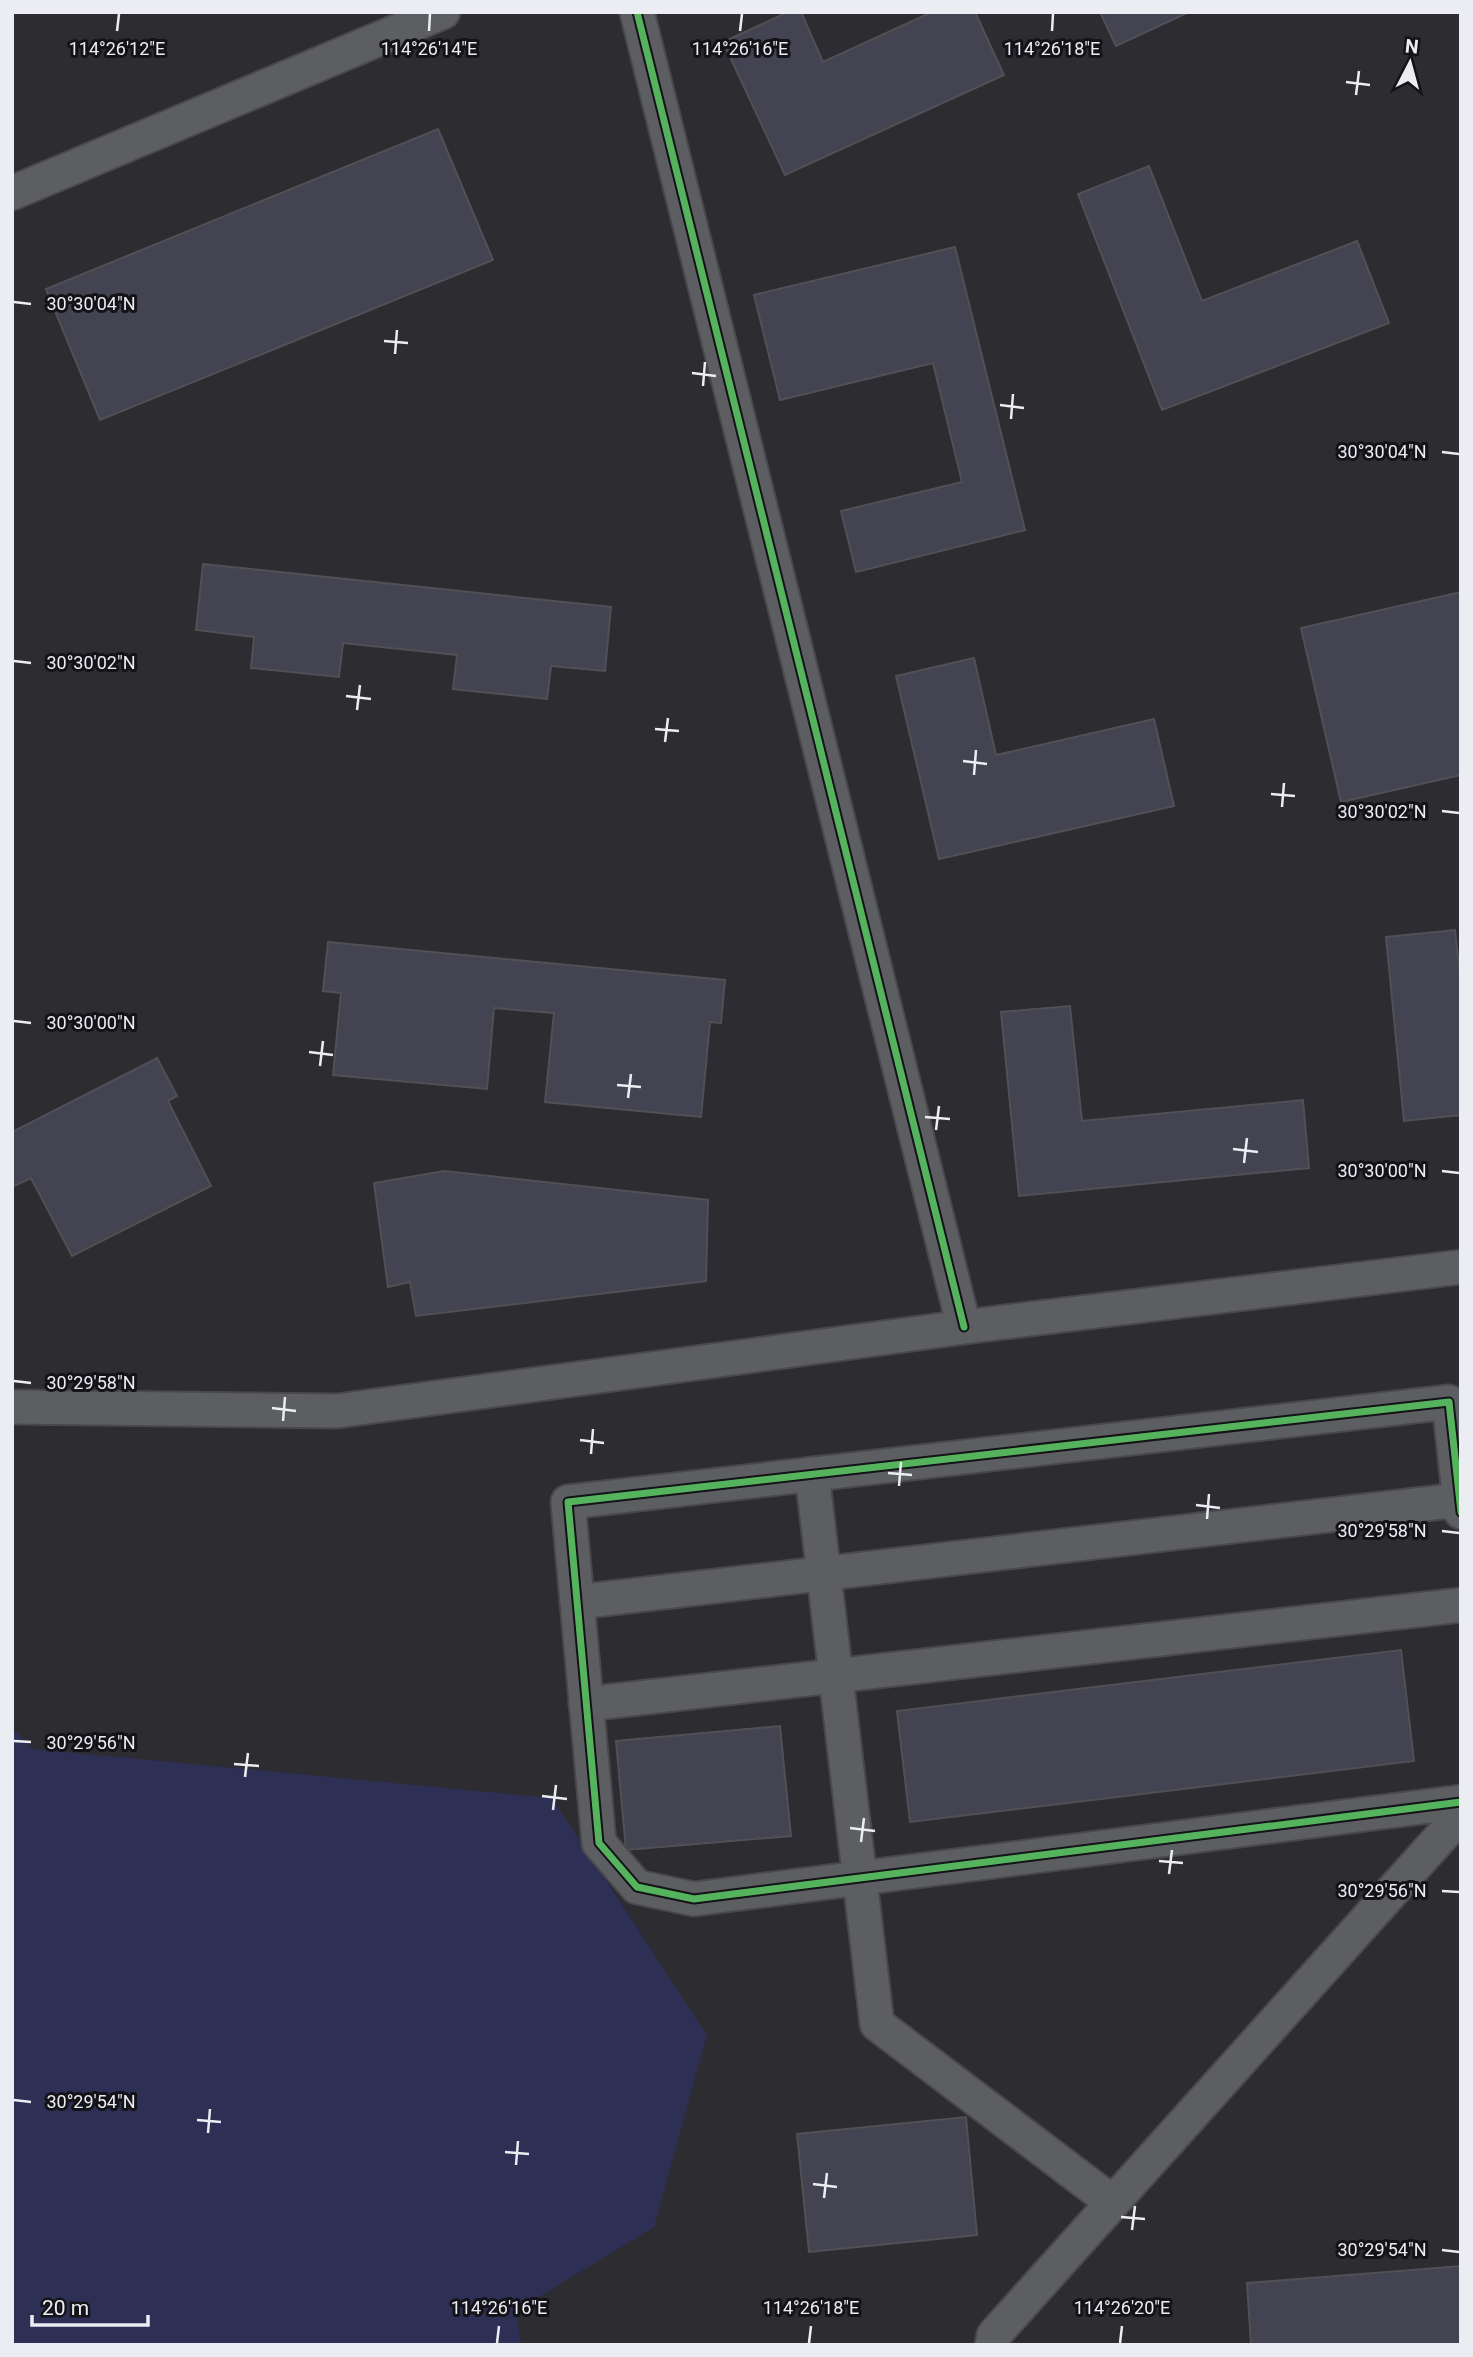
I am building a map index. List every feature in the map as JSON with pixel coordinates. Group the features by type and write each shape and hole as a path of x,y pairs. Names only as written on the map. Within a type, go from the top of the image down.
{"street":[{"path":"12,193 443,12"},
{"path":"637,12 964,1327"},
{"path":"12,1407 337,1411 964,1327 1461,1267"},
{"path":"577,1602 1460,1506 1449,1402 568,1502 586,1704 599,1843 637,1887 694,1899 1461,1802"},
{"path":"812,1474 877,2024 1112,2202"},
{"path":"586,1704 1461,1605"},
{"path":"992,2345 994,2335 1461,1812"}],"shaded area":[{"path":"12,1728 33,1749 552,1798 707,2035 654,2227 516,2311 521,2345 12,2345"}],"building":[{"path":"788,12 801,12 823,62 932,12 975,12 1004,75 785,175 723,42"},
{"path":"1100,12 1189,12 1116,46"},
{"path":"438,129 493,260 100,420 46,289"},
{"path":"1149,166 1202,301 1357,241 1389,323 1162,410 1078,194"},
{"path":"955,247 1025,530 856,572 841,511 962,482 933,363 780,400 754,295"},
{"path":"203,564 611,607 605,671 551,666 547,699 453,689 457,655 343,643 339,677 251,668 254,637 196,630"},
{"path":"1461,592 1461,775 1341,802 1301,628"},
{"path":"974,658 996,755 1154,719 1174,806 939,859 896,676"},
{"path":"1455,930 1461,984 1461,1115 1404,1121 1386,937"},
{"path":"328,942 725,980 721,1023 710,1022 701,1117 545,1102 554,1013 494,1008 487,1089 333,1075 341,993 323,991"},
{"path":"1070,1006 1082,1121 1303,1100 1309,1168 1019,1196 1001,1012"},
{"path":"157,1058 177,1096 168,1101 211,1186 72,1256 31,1178 12,1187 12,1132"},
{"path":"444,1171 708,1200 706,1281 416,1316 410,1282 388,1287 374,1183"},
{"path":"1401,1650 1414,1761 910,1822 897,1711"},
{"path":"780,1726 791,1836 626,1850 616,1741"},
{"path":"966,2117 977,2235 809,2252 797,2134"},
{"path":"1461,2266 1461,2345 1251,2345 1247,2283"}],"cycle path":[{"path":"637,12 964,1327"},
{"path":"1461,1512 1449,1402 568,1502 599,1843 637,1887 694,1899 1461,1802"}]}
